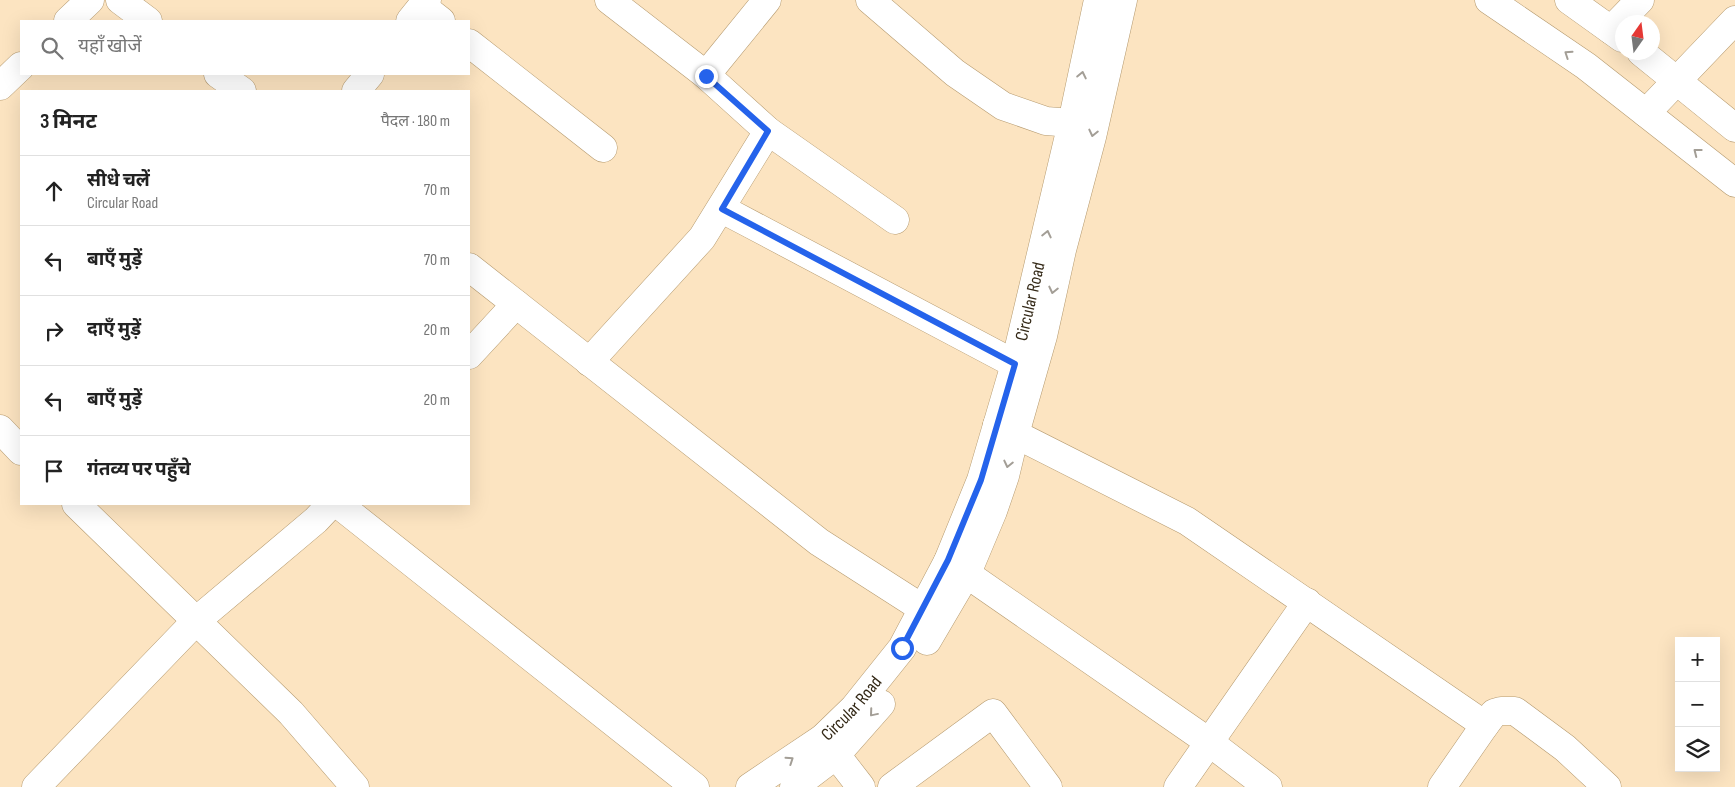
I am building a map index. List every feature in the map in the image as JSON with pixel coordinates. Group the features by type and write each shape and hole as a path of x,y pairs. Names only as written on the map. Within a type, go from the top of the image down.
{"street":[{"path":"69,20 90,0"},
{"path":"120,0 147,20"},
{"path":"609,0 706,76 768,131 895,220"},
{"path":"706,76 767,0"},
{"path":"870,0 955,73 1002,106 1046,121 1072,123"},
{"name":"Circular Road","path":"794,787 829,747 893,688 926,642 931,614 957,567 993,511 1002,484 1006,429 1015,364 1072,123 1098,0"},
{"name":"Circular Road","path":"1006,429 1043,336 1064,243 1092,137 1123,0"},
{"path":"1489,0 1586,66 1735,183"},
{"path":"1569,0 1615,33"},
{"path":"1630,15 1640,0"},
{"path":"1646,113 1735,20"},
{"path":"470,44 603,148"},
{"path":"1651,60 1735,128"},
{"path":"0,86 20,67"},
{"path":"219,75 241,90"},
{"path":"357,90 369,75"},
{"path":"589,362 702,238 722,209 768,131"},
{"path":"722,209 1015,364"},
{"path":"470,268 819,542 931,614"},
{"path":"470,354 516,304"},
{"path":"1006,429 1187,520 1485,725"},
{"path":"77,505 291,714 355,787"},
{"path":"36,787 196,621 316,520 331,505"},
{"path":"339,505 695,787"},
{"path":"957,567 1208,742 1268,787"},
{"path":"1178,787 1307,602"},
{"path":"1442,787 1494,713 1502,711 1514,711 1565,748 1607,787"},
{"path":"892,787 993,713 1048,787"},
{"path":"829,747 861,787"},
{"name":"Circular Road","path":"750,787 829,747"}],"route":[{"path":"706,76 768,131 722,209 1015,364 981,480 948,560 902,648"}]}
